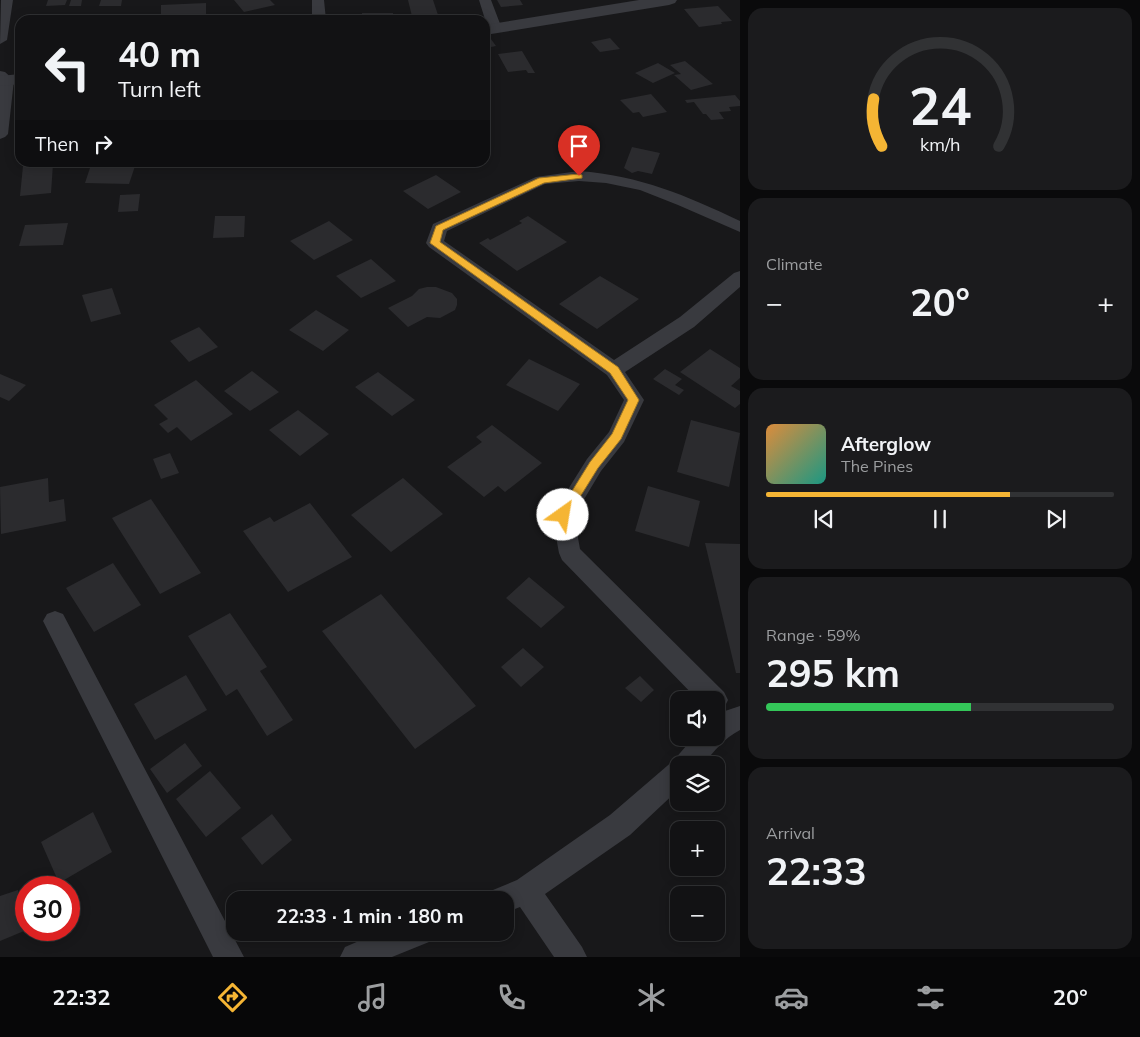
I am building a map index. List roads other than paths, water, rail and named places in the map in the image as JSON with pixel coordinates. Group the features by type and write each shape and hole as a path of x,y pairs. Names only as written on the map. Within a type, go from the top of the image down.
{"street":[{"path":"0,40 7,0"},
{"path":"318,0 319,15"},
{"path":"485,0 488,15"},
{"path":"490,29 669,0"},
{"path":"0,134 7,79"},
{"path":"707,691 570,553 563,515 594,465 617,436 634,400 614,370 435,243 439,228 542,180 579,176 606,178 644,186 684,201 740,227"},
{"path":"614,370 687,322 740,277"},
{"path":"55,621 229,957"},
{"path":"693,756 702,746"},
{"path":"572,957 515,896 620,825 670,779"},
{"path":"356,957 396,941"}]}
